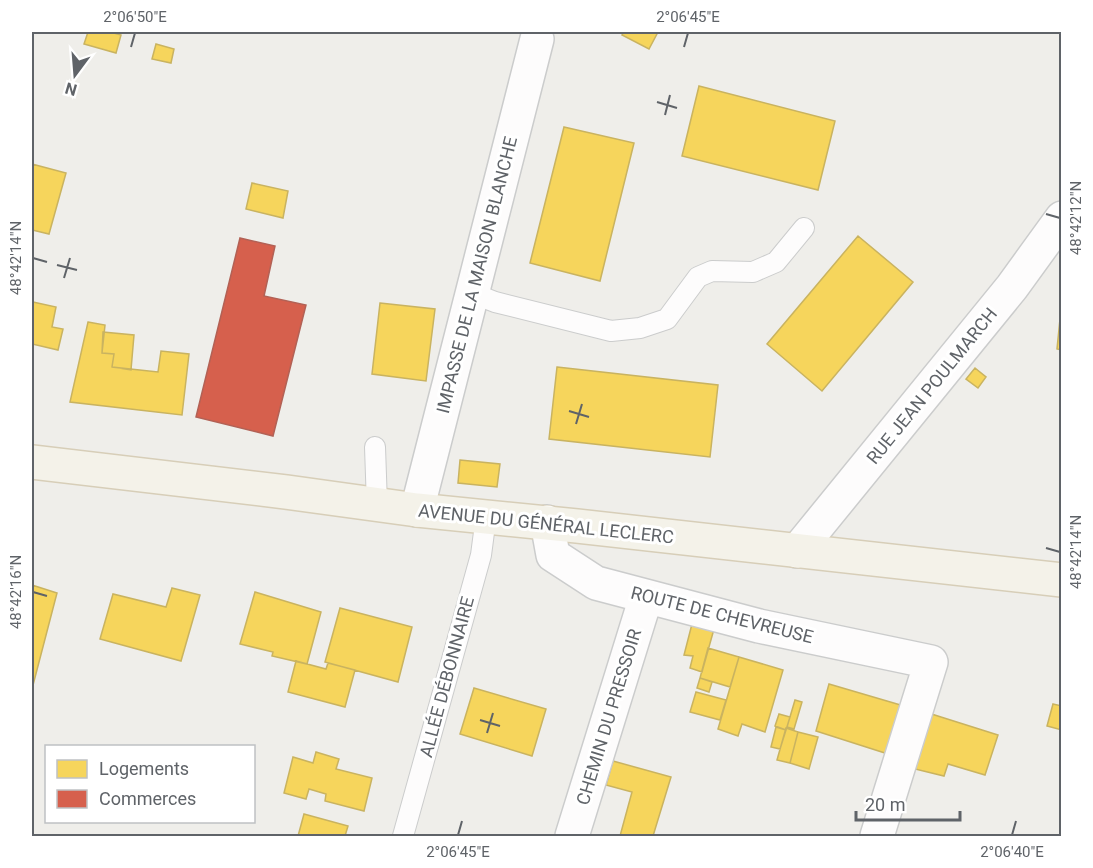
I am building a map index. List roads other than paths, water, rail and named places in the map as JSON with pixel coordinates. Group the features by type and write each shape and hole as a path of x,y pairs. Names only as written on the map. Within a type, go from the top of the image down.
{"main road":[{"name":"AVENUE DU GÉNÉRAL LECLERC","path":"32,462 417,510 547,522 1062,580"}],"street":[{"name":"IMPASSE DE LA MAISON BLANCHE","path":"417,510 537,39"},
{"name":"RUE JEAN POULMARCH","path":"797,551 1012,287 1062,218"},
{"name":"ROUTE DE CHEVREUSE","path":"547,522 553,555 596,584 759,626 931,662 877,837"},
{"name":"CHEMIN DU PRESSOIR","path":"572,837 646,597"}],"lane":[{"path":"472,293 495,302 611,332 640,328 667,319 698,277 712,271 753,272 776,262 804,228"},
{"path":"375,447 377,505"},
{"name":"ALLÉE DÉBONNAIRE","path":"404,837 481,555 486,517"}]}
